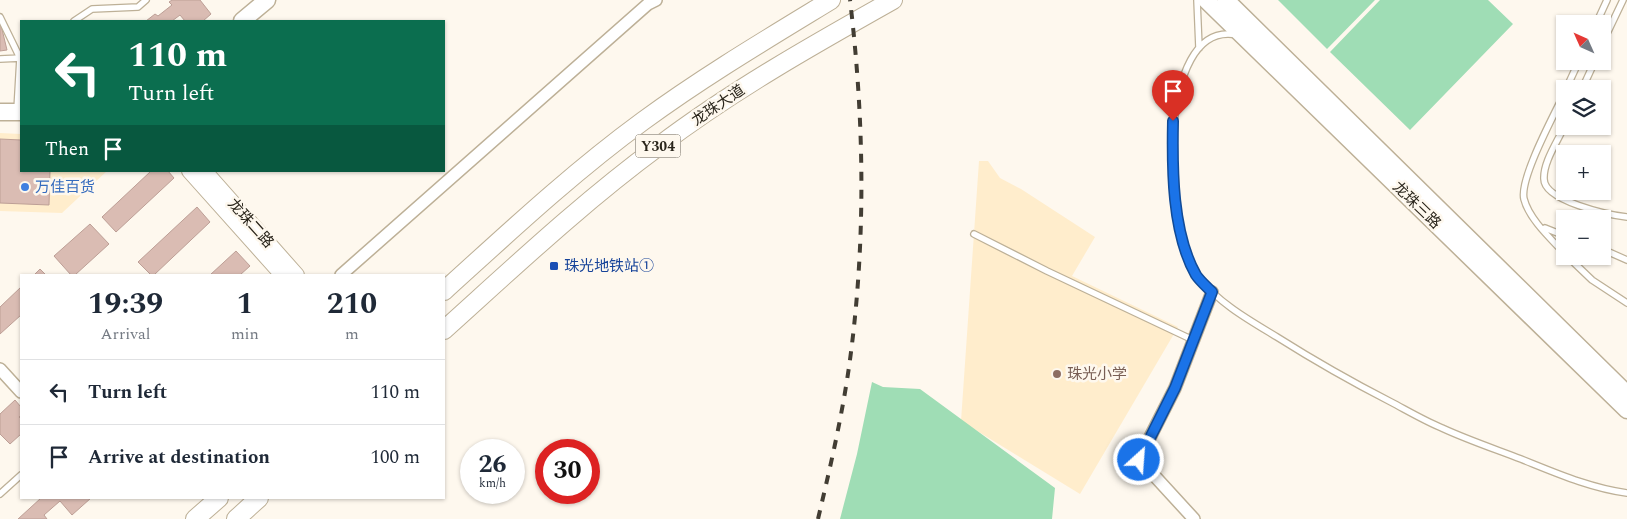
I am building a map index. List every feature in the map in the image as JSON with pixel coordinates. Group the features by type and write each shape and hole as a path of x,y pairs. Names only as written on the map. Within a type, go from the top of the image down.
{"main road":[{"path":"243,20 267,0"},
{"name":"龙珠大道","path":"445,290 564,183 641,122 722,66 831,0"},
{"name":"龙珠大道","path":"445,329 583,206 659,146 778,65 893,0"},
{"name":"龙珠三路","path":"1206,0 1627,410"},
{"name":"龙珠三路","path":"1226,0 1627,394"},
{"path":"0,102 19,107"},
{"path":"0,112 19,107"},
{"path":"195,519 218,499"},
{"path":"236,519 259,499"}],"street":[{"path":"342,274 648,4 656,0"},
{"name":"龙珠二路","path":"191,172 281,274"},
{"name":"龙珠二路","path":"206,172 296,274"},
{"path":"1194,519 1139,460 1175,388 1212,292"},
{"path":"0,369 20,391"}],"lane":[{"path":"76,20 92,9 138,7 146,0"},
{"path":"1197,0 1199,7 1199,48 1186,71 1173,121 1172,185 1185,246 1196,276 1228,306 1323,366 1441,428 1594,488 1627,492"},
{"path":"1600,15 1607,0"},
{"path":"1611,25 1623,0"},
{"path":"0,17 20,56"},
{"path":"1199,48 1225,34 1244,36"},
{"path":"0,59 20,58"},
{"path":"19,107 20,82"},
{"path":"1556,113 1524,186 1525,203 1556,243"},
{"path":"1561,135 1548,162 1544,179 1547,189 1558,198 1627,218"},
{"path":"1543,228 1556,233"},
{"path":"974,234 1047,271 1193,340"},
{"path":"1611,253 1627,260"},
{"path":"1576,265 1592,280 1627,302"},
{"path":"0,494 20,476"}],"shaded area":[{"path":"0,133 20,134 20,172 106,172 62,213 0,211"},
{"name":"珠光小学","path":"979,161 988,161 1000,178 1021,189 1095,237 1072,276 1178,327 1080,494 961,421"}],"green space":[{"path":"1278,0 1375,0 1327,49"},
{"path":"1380,0 1488,0 1513,24 1410,130 1330,52"},
{"path":"872,382 883,387 920,389 1055,488 1052,519 840,519 857,454"}],"building":[{"path":"172,0 200,0 211,14 204,20 184,20 180,15 173,20 147,20 155,14 158,16 172,5 169,2"},
{"path":"0,21 7,50 0,51"},
{"name":"万佳百货","path":"0,139 20,140 20,172 50,172 49,205 0,203"},
{"path":"150,172 169,172 174,178 116,232 102,217"},
{"path":"197,207 210,222 155,274 150,274 138,262"},
{"path":"90,224 109,244 76,274 70,274 54,256"},
{"path":"236,251 250,266 241,274 211,274"},
{"path":"40,269 45,274 35,274"},
{"path":"20,288 20,316 0,334 0,307"},
{"path":"15,400 20,406 20,435 10,444 0,434 0,414"},
{"path":"40,499 90,499 72,515 60,501 44,515 47,519 18,519"}],"railway":[{"path":"818,519 845,394 856,308 859,264 861,220 860,132 855,44 850,0"}],"place":[{"name":"万佳百货","path":"25,187"},
{"name":"珠光地铁站①","path":"554,266"},
{"name":"珠光小学","path":"1057,374"}],"route":[{"path":"1139,460 1175,388 1212,292 1196,276 1185,246 1172,185 1173,121"}]}
